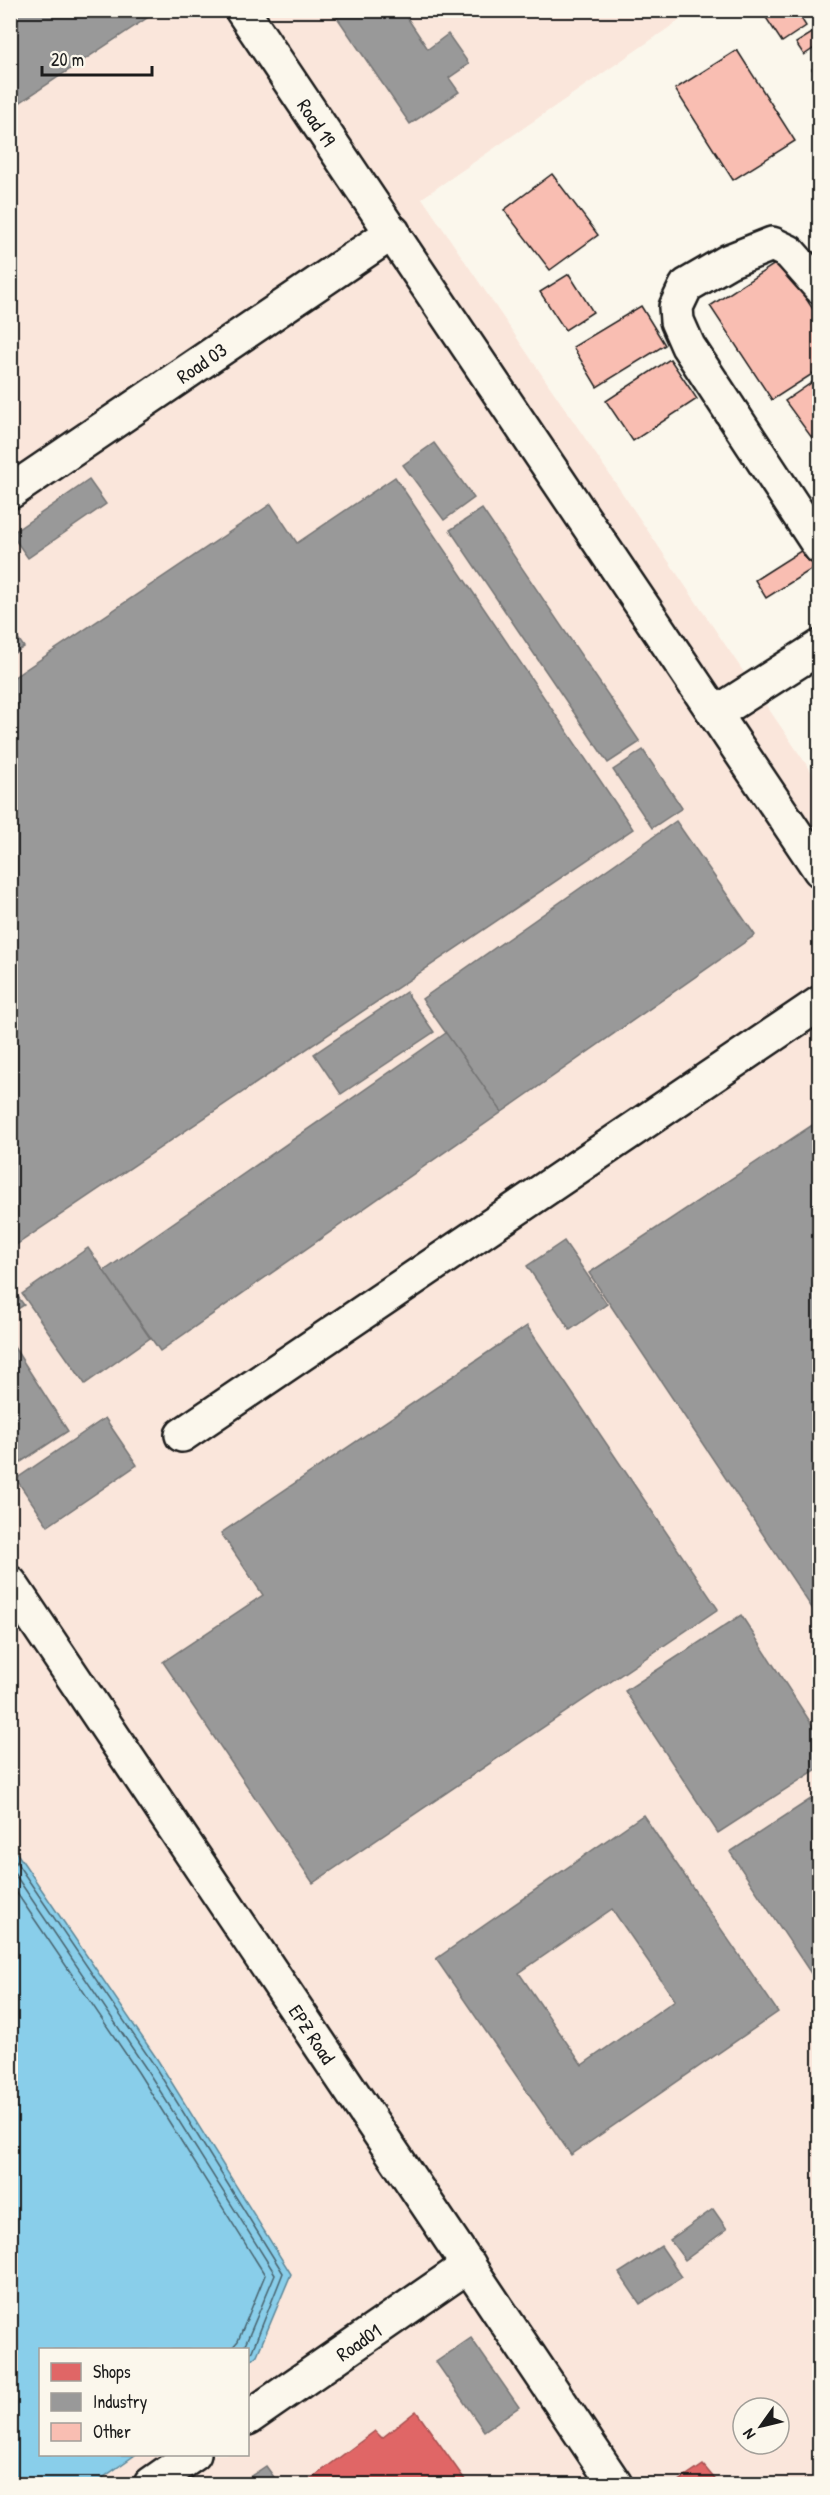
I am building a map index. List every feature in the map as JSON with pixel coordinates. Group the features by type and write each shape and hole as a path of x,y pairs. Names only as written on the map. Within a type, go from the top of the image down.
{"street":[{"name":"Road 19","path":"242,10 819,870"},
{"name":"Road 03","path":"10,492 393,232"},
{"path":"819,287 789,252 772,244 729,261 686,286 676,307 677,321 688,346 819,547"},
{"path":"716,714 819,647"},
{"path":"182,1435 819,1003"},
{"name":"EPZ Road","path":"10,1583 615,2484"},
{"name":"Road01","path":"249,2417 469,2265"},
{"path":"151,2484 191,2456"}],"shaded area":[{"path":"11,11 693,11 422,198 819,783 819,2484 11,2484"}],"water":[{"path":"10,1843 157,2059 291,2274 257,2355 249,2362 249,2348 39,2348 39,2456 134,2456 94,2484 11,2484"}],"building: Shops":[{"path":"416,2411 468,2484 304,2484 375,2431 382,2438"},
{"path":"703,2465 719,2484 675,2484"}],"building: Industry":[{"path":"10,10 151,10 153,14 10,109"},
{"path":"332,10 402,10 428,49 448,34 469,64 449,78 459,92 410,124"},
{"path":"434,443 474,498 444,520 403,465"},
{"path":"395,477 633,829 10,1249 10,680 271,504 297,543"},
{"path":"89,480 106,504 28,558 11,534"},
{"path":"482,509 640,742 608,763 450,530"},
{"path":"10,627 24,647 10,656"},
{"path":"643,750 682,808 652,828 613,770"},
{"path":"676,821 755,935 502,1112 422,999"},
{"path":"406,992 434,1032 341,1094 314,1054"},
{"path":"446,1033 502,1112 160,1351 104,1271"},
{"path":"820,1120 820,1620 589,1273"},
{"path":"564,1241 607,1304 570,1330 527,1266"},
{"path":"88,1248 150,1338 85,1384 22,1294"},
{"path":"10,1286 24,1305 10,1314"},
{"path":"527,1326 718,1609 313,1883 163,1662 263,1595 221,1533"},
{"path":"12,1344 68,1431 10,1469 10,1345"},
{"path":"105,1418 137,1465 48,1526 16,1479"},
{"path":"741,1615 820,1737 820,1767 718,1833 625,1691"},
{"path":"820,1793 820,1987 730,1852"},
{"path":"643,1815 778,2012 571,2155 436,1959","holes":["612,1909 675,2000 582,2065 519,1973"]},
{"path":"713,2209 727,2229 685,2260 670,2240"},
{"path":"661,2246 682,2277 640,2304 619,2273"},
{"path":"471,2338 519,2407 484,2431 436,2362"},
{"path":"266,2466 279,2484 239,2484"}],"building: Other":[{"path":"761,10 796,10 806,26 782,42"},
{"path":"820,28 820,44 804,55 796,43"},
{"path":"737,50 795,141 733,180 675,89"},
{"path":"820,64 820,82 812,69"},
{"path":"552,174 598,235 550,270 504,210"},
{"path":"781,260 820,320 820,369 772,400 710,306"},
{"path":"569,274 593,312 565,330 540,292"},
{"path":"641,306 665,345 597,387 573,347"},
{"path":"670,359 697,399 633,441 606,401"},
{"path":"820,377 820,449 785,401"},
{"path":"810,545 820,560 820,564 766,598 755,580"}]}
